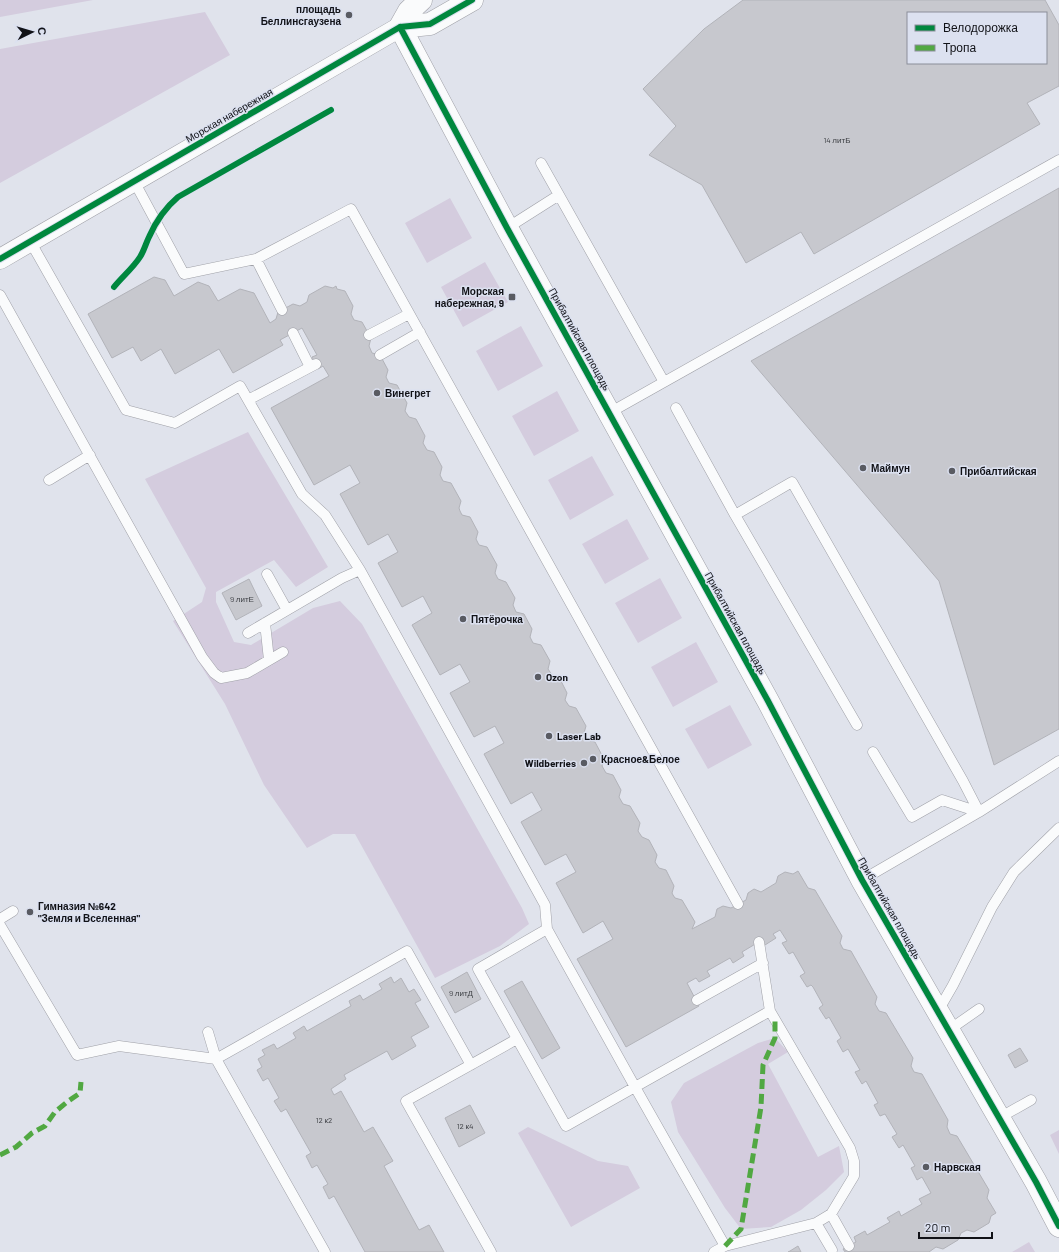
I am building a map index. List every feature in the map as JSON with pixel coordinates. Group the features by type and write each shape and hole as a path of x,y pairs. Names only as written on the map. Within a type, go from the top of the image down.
{"street":[{"name":"Морская набережная","path":"400,27 409,11 421,0"},
{"name":"Морская набережная","path":"0,259 400,27 430,24 472,0"},
{"name":"Прибалтийская площадь","path":"400,27 507,228 768,701 862,880 1000,1118 1059,1226"}],"lane":[{"path":"609,413 1059,160"},
{"path":"541,163 664,382"},
{"path":"134,181 184,274 256,259 351,209 738,904"},
{"path":"507,228 559,195"},
{"path":"30,241 126,410 175,423 240,386 302,494 325,515 360,570 545,905 547,929 724,1246"},
{"path":"256,259 282,310"},
{"path":"0,295 202,657 214,673 221,678 247,673 283,652"},
{"path":"369,335 409,314"},
{"path":"380,355 420,332"},
{"path":"248,400 313,366 293,333"},
{"path":"676,408 735,515 857,725"},
{"path":"49,480 90,455"},
{"path":"735,515 792,482 963,780 979,812"},
{"path":"248,633 360,570"},
{"path":"267,574 287,610"},
{"path":"265,623 269,660"},
{"path":"873,752 912,817 942,800 979,812"},
{"path":"862,880 979,812 1059,761"},
{"path":"938,1011 953,985 992,907 1014,872 1059,828"},
{"path":"0,919 13,911"},
{"path":"0,925 77,1055 119,1046 216,1059 407,952 471,1065"},
{"path":"547,929 478,969 566,1126 770,1012"},
{"path":"714,1252 724,1246 816,1223 831,1214 854,1176 854,1161 850,1148 770,1012 759,942"},
{"path":"696,1000 763,963"},
{"path":"949,1030 979,1009"},
{"path":"208,1032 216,1059 325,1252"},
{"path":"490,1252 406,1101 517,1039"},
{"path":"1000,1118 1031,1100"},
{"path":"831,1214 849,1246"},
{"path":"816,1223 832,1250"}],"shaded area":[{"path":"0,0 93,0 0,17"},
{"path":"205,12 230,55 0,183 0,49"},
{"path":"450,198 472,238 427,263 405,223"},
{"path":"485,262 508,302 463,327 441,287"},
{"path":"521,326 543,366 498,391 476,351"},
{"path":"557,391 579,431 534,456 512,416"},
{"path":"248,432 328,567 296,587 274,560 216,592 216,602 234,642 251,645 313,608 340,601 362,624 522,908 529,924 500,946 435,978 355,834 333,834 307,848 264,785 225,704 173,621 202,602 206,588 145,479"},
{"path":"592,456 614,495 570,520 548,480"},
{"path":"627,519 649,559 605,584 582,544"},
{"path":"660,578 682,618 638,643 615,603"},
{"path":"696,642 718,682 673,707 651,667"},
{"path":"730,705 752,745 708,769 685,729"},
{"path":"775,1038 788,1052 768,1064 818,1157 839,1146 844,1172 826,1190 801,1210 771,1227 741,1229 725,1208 678,1132 671,1102 684,1083 758,1043"},
{"path":"528,1127 598,1161 628,1166 640,1188 571,1227 518,1133"},
{"path":"1059,1130 1059,1154 1050,1135"},
{"path":"1029,1242 1035,1252 1012,1252"}],"building":[{"path":"743,0 1045,0 1059,25 1059,86 1027,103 1040,124 814,254 801,232 746,263 702,185 649,155 676,126 643,89 704,29"},
{"name":"Прибалтийская","path":"1059,188 1059,729 994,765 939,581 751,361"},
{"path":"154,277 165,280 174,296 198,282 209,286 218,301 240,289 254,293 270,323 276,319 278,312 293,304 300,306 307,302 309,295 325,286 333,288 336,286 337,289 345,291 353,306 351,314 354,320 362,322 371,338 369,346 372,353 380,355 388,370 386,377 389,383 397,385 407,403 405,411 409,417 416,419 425,436 423,443 427,450 434,452 442,467 440,475 443,481 451,483 461,501 459,508 462,515 470,517 478,532 476,539 479,545 487,547 497,565 495,573 498,579 506,582 515,598 513,605 516,612 524,614 532,629 530,637 533,643 541,645 550,661 548,669 552,675 559,677 567,693 565,700 569,706 576,708 586,726 584,733 587,740 595,742 604,759 602,766 606,773 613,775 621,790 619,797 623,804 630,806 640,823 638,831 642,837 649,840 657,855 655,862 659,868 666,870 674,886 672,893 673,895 675,898 682,900 695,922 692,929 715,917 717,909 723,906 731,908 746,900 748,893 754,889 761,892 776,883 778,876 785,872 793,874 798,871 808,888 815,890 842,936 840,943 843,949 851,951 877,997 875,1004 879,1011 886,1013 913,1058 911,1066 914,1072 922,1074 948,1120 947,1127 950,1134 957,1136 989,1190 987,1198 996,1213 991,1216 989,1223 974,1232 967,1230 961,1233 958,1240 943,1249 936,1247 929,1252 845,1252 843,1249 856,1242 854,1237 865,1231 867,1235 890,1222 887,1218 899,1211 901,1216 922,1204 919,1199 931,1193 922,1177 917,1180 911,1168 915,1166 903,1145 899,1148 892,1137 897,1134 885,1114 880,1116 874,1105 878,1103 866,1081 862,1084 855,1072 860,1070 848,1049 843,1052 837,1041 841,1038 829,1017 826,1019 819,1008 823,1005 813,987 811,985 807,987 800,976 805,973 793,952 789,954 782,943 787,941 780,930 773,934 776,938 765,945 762,940 742,952 744,956 733,963 730,958 707,971 710,976 699,982 696,978 687,983 699,1006 626,1047 577,959 613,939 603,921 583,933 556,883 576,872 566,854 545,865 521,822 542,810 532,792 511,804 484,754 504,743 495,726 474,737 450,693 470,682 460,664 440,675 412,625 432,613 423,596 402,607 378,563 398,552 388,534 368,545 340,494 360,483 350,465 314,485 271,408 329,376 323,366 318,369 312,357 317,355 302,328 280,340 283,345 233,373 219,349 175,374 161,349 141,361 133,347 112,358 88,314"},
{"path":"249,579 262,606 236,620 222,593"},
{"path":"467,972 481,999 455,1013 441,987"},
{"path":"391,977 394,983 401,978 409,992 414,989 421,1000 415,1003 429,1027 411,1037 416,1046 392,1060 387,1051 344,1075 346,1079 331,1089 334,1095 341,1091 364,1132 373,1127 393,1161 384,1166 419,1230 429,1225 444,1252 365,1252 334,1196 329,1199 323,1187 328,1184 317,1165 312,1168 306,1156 311,1153 286,1109 281,1112 274,1101 279,1098 268,1078 263,1081 257,1070 262,1067 258,1059 265,1055 262,1050 274,1044 277,1049 296,1038 293,1033 304,1026 307,1031 351,1006 349,1001 360,995 363,1000 382,989 379,984"},
{"path":"522,981 560,1048 542,1059 504,991"},
{"path":"1020,1048 1028,1061 1015,1068 1008,1055"},
{"path":"470,1105 485,1133 459,1147 445,1118"},
{"path":"798,1246 801,1252 788,1252 790,1251"}],"marked path":[{"path":"725,1246 741,1229 761,1107 763,1065 775,1038 775,1019"},
{"path":"0,1155 16,1147 32,1133 45,1126 55,1112 80,1093 81,1082"}],"cycle path":[{"path":"0,259 400,27 430,24 472,0"},
{"path":"400,27 507,228 768,701 862,880 1036,1182 1059,1226"},
{"path":"114,287 137,261 143,252 158,220 165,210 178,197 331,110"}],"place":[{"name":"площадь Беллинсгаузена","path":"349,15"},
{"name":"Морская набережная, 9","path":"512,297"},
{"name":"Винегрет","path":"377,393"},
{"name":"Маймун","path":"863,468"},
{"name":"Прибалтийская","path":"952,471"},
{"name":"Пятёрочка","path":"463,619"},
{"name":"Ozon","path":"538,677"},
{"name":"Laser Lab","path":"549,736"},
{"name":"Красное&Белое","path":"593,759"},
{"name":"Wildberries","path":"584,763"},
{"name":"Гимназия №642 \"Земля и Вселенная\"","path":"30,912"},
{"name":"Нарвская","path":"926,1167"}]}
